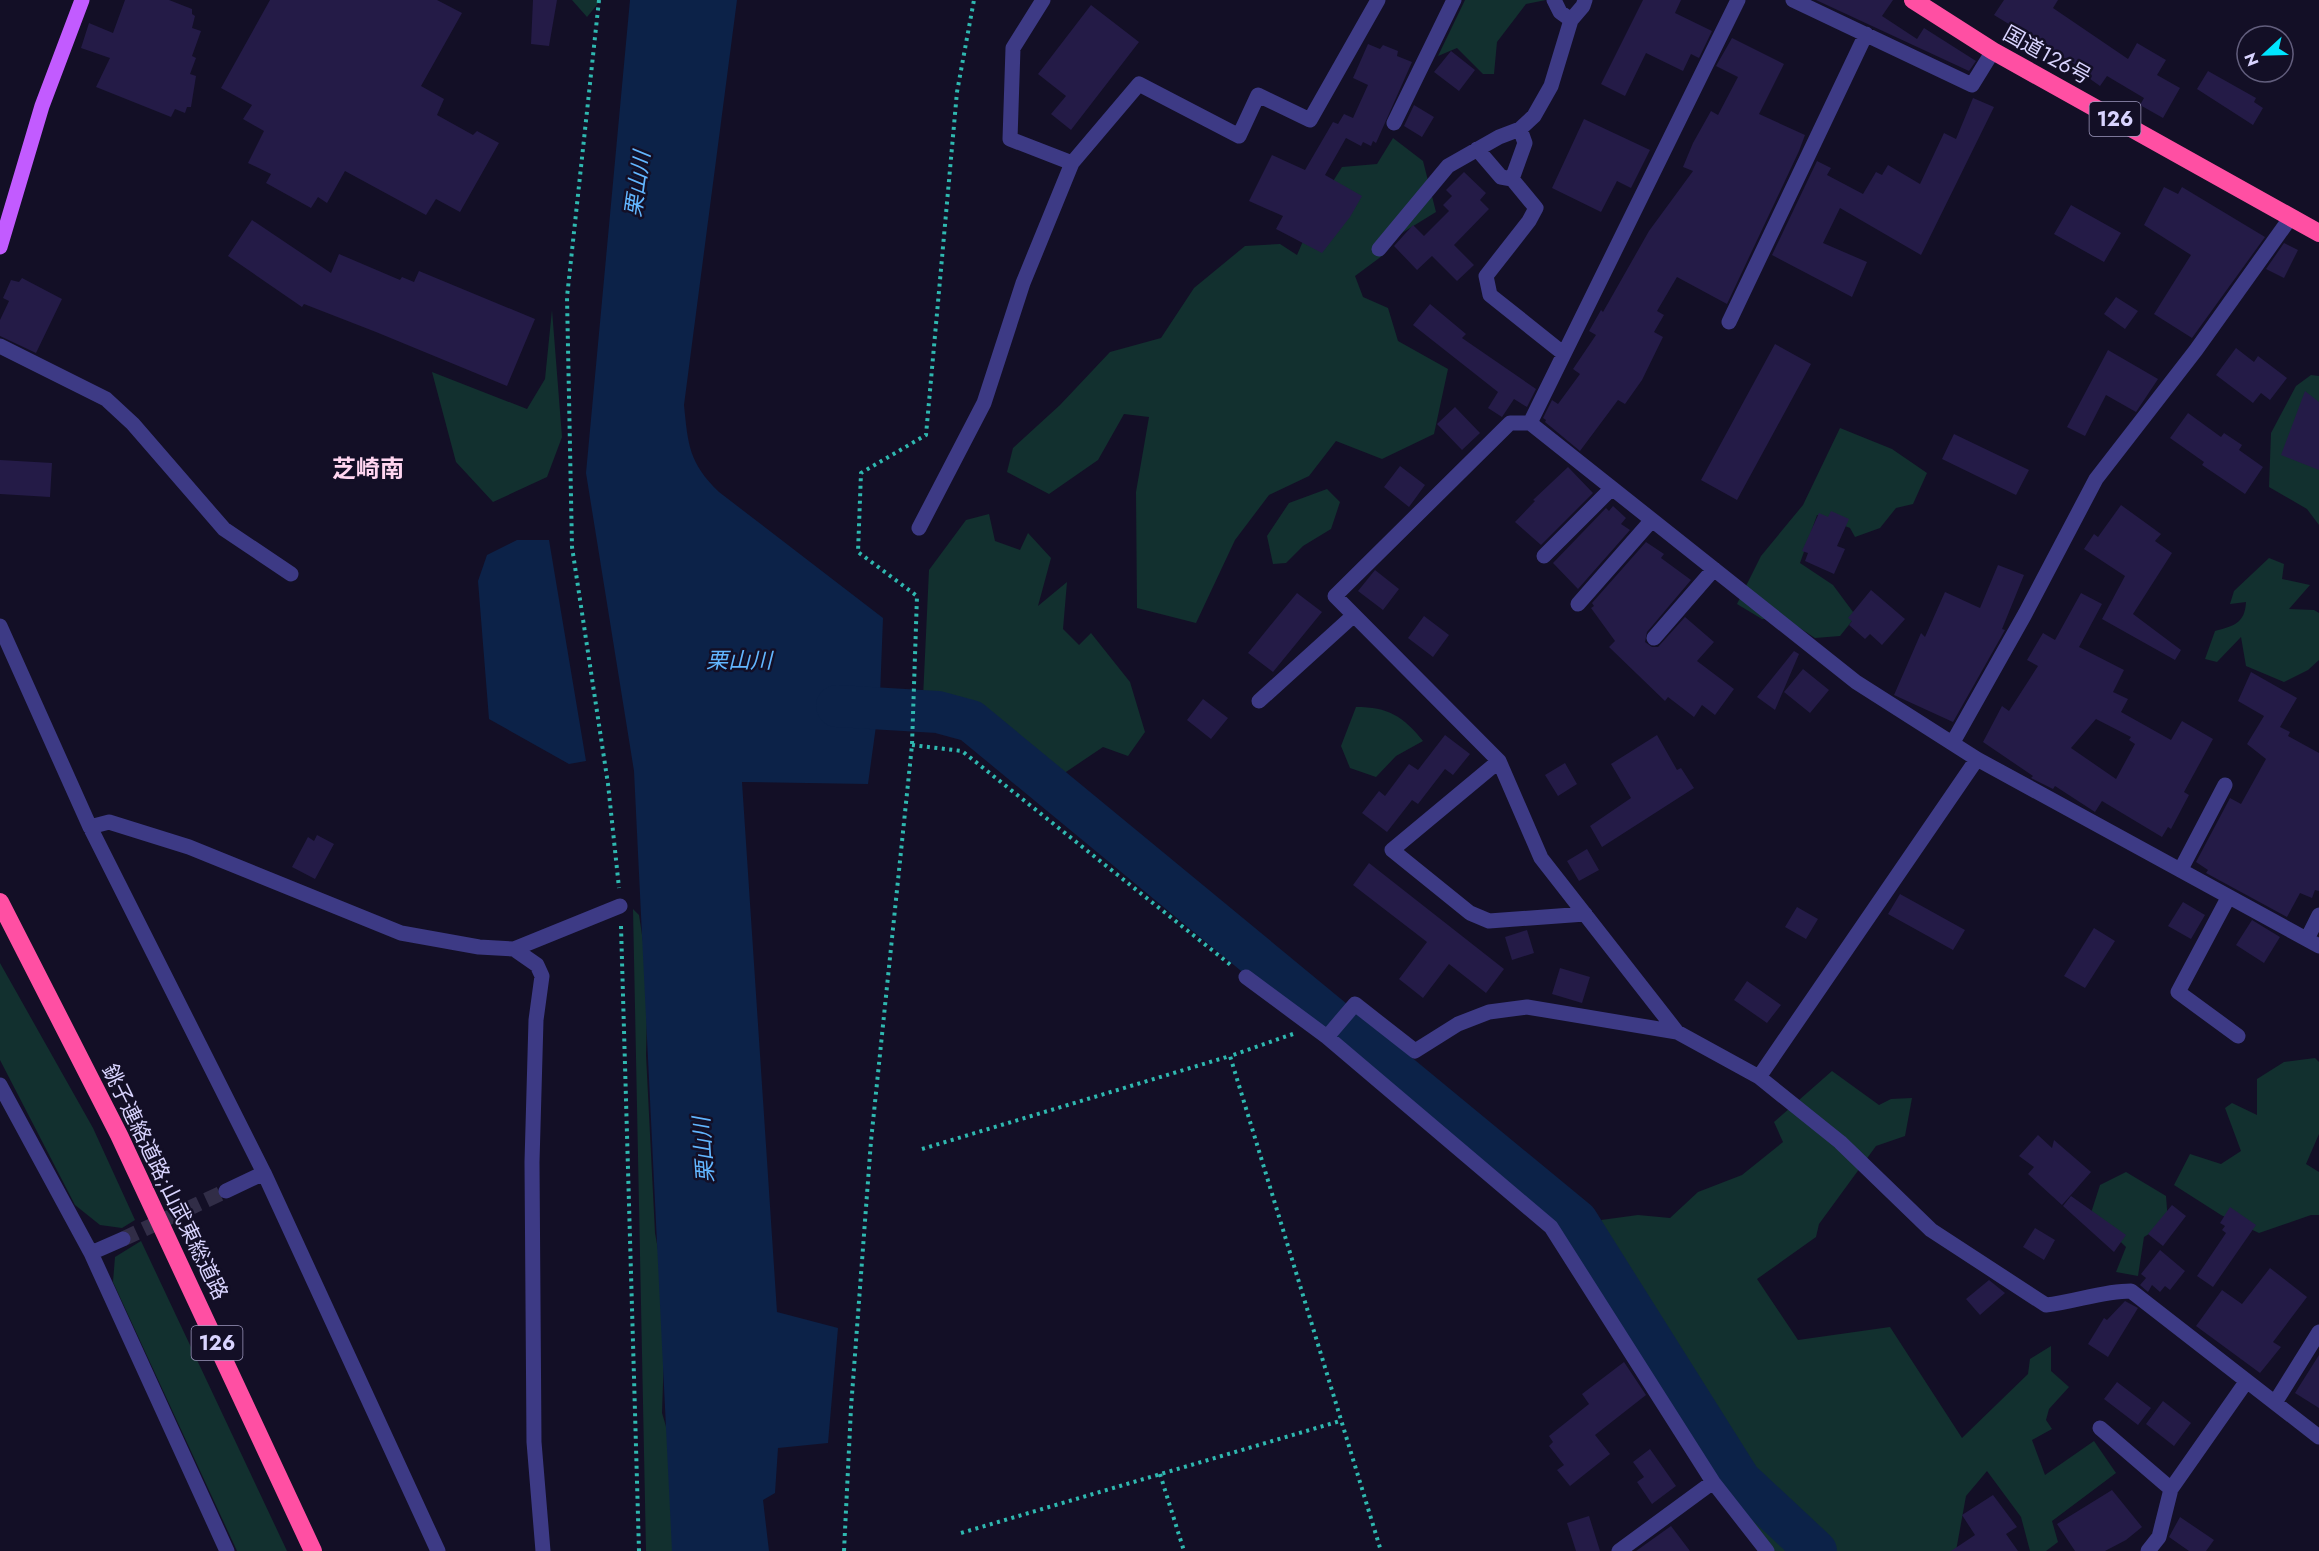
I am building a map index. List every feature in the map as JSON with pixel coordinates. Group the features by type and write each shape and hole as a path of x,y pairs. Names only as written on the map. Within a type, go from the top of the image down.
{"highway":[{"name":"国道126号","path":"1913,0 1993,51 2319,233"},
{"name":"銚子連絡道路;山武東総道路","path":"0,902 119,1135 313,1551"}],"main road":[{"path":"0,247 42,106 82,0"}],"street":[{"path":"1043,0 1013,48 1010,139 1072,163"},
{"path":"919,528 984,403 1023,283 1072,163 1139,84 1239,136 1258,95 1311,120 1378,0"},
{"path":"1394,123 1454,0"},
{"path":"1554,0 1560,12 1571,20"},
{"path":"1379,249 1448,166 1498,137 1520,129 1534,116 1551,86 1571,20 1583,6 1585,0"},
{"path":"1530,423 1738,0"},
{"path":"1793,0 1972,85 1993,51"},
{"path":"1729,322 1866,34"},
{"path":"1512,179 1525,143 1520,129"},
{"path":"1477,149 1502,177 1512,179 1536,208 1529,221 1486,276 1490,295 1564,354"},
{"path":"1953,742 2025,614 2096,479 2196,350 2291,217"},
{"path":"0,346 106,399 133,424 224,528 291,574"},
{"path":"1677,1032 1541,858 1499,761 1335,596 1510,423 1530,423 1856,682 1977,759 2228,898 2313,942 2319,915"},
{"path":"1544,556 1612,488"},
{"path":"1578,604 1652,520"},
{"path":"1654,638 1714,569"},
{"path":"1259,700 1354,615"},
{"path":"0,626 90,827 264,1173 438,1551"},
{"path":"1758,1077 1977,759"},
{"path":"1499,761 1392,850 1470,913 1489,921 1585,914"},
{"path":"2181,870 2225,785"},
{"path":"90,827 109,822 189,847 401,933 479,947 514,949 620,906"},
{"path":"2228,898 2178,992 2238,1036"},
{"path":"514,949 537,965 542,976 535,1042 532,1174 534,1442 543,1551"},
{"path":"1246,977 1327,1037 1551,1227 1713,1482 1767,1551"},
{"path":"1327,1037 1355,1004 1416,1051 1458,1024 1489,1012 1527,1007 1677,1032 1758,1077 1840,1142 1931,1230 2046,1305 2116,1291 2131,1291 2246,1382 2276,1401 2319,1437"},
{"path":"0,1085 91,1253 227,1551"},
{"path":"226,1191 264,1173"},
{"path":"91,1253 123,1239"},
{"path":"2276,1401 2319,1332"},
{"path":"2148,1551 2159,1537 2171,1489 2246,1382"},
{"path":"2100,1428 2171,1489"},
{"path":"1619,1551 1713,1482"}],"path":[{"path":"599,0 567,297 572,547 609,784 620,906 639,1551"},
{"path":"844,1551 851,1408 871,1141 912,745 917,596 858,552 861,473 926,435 957,92 974,0"},
{"path":"912,745 962,751 1246,977"},
{"path":"922,1149 1230,1056 1313,1027"},
{"path":"1230,1056 1381,1551"},
{"path":"961,1533 1340,1422"},
{"path":"1160,1474 1184,1551"}],"green space":[{"path":"572,0 601,0 587,17"},
{"path":"1465,0 1546,0 1526,4 1497,42 1494,74 1483,74 1457,48 1438,56"},
{"path":"1393,138 1423,161 1436,212 1397,236 1382,256 1355,276 1363,297 1388,308 1398,341 1448,369 1434,434 1382,459 1336,441 1309,476 1269,495 1235,540 1196,623 1137,608 1136,492 1149,417 1124,414 1098,460 1049,494 1007,472 1013,448 1060,405 1110,352 1161,338 1194,288 1245,246 1280,244 1297,255 1320,202 1342,167 1377,164"},
{"path":"552,310 562,437 547,477 493,502 456,462 432,372 527,409 545,379"},
{"path":"2311,375 2319,376 2319,525 2307,509 2269,487 2271,433 2296,386"},
{"path":"1840,428 1892,449 1927,473 1913,504 1896,508 1880,528 1855,537 1850,528 1817,515 1800,563 1833,585 1856,616 1840,636 1815,638 1786,619 1762,619 1737,604 1761,556 1803,505"},
{"path":"1327,489 1340,502 1331,529 1303,546 1286,563 1273,564 1267,536 1289,503"},
{"path":"989,514 995,541 1020,550 1028,533 1051,558 1038,606 1067,582 1063,629 1079,645 1091,633 1130,682 1145,732 1128,756 1103,747 1060,776 983,719 923,698 929,570 966,520"},
{"path":"2269,558 2284,564 2282,579 2310,585 2289,609 2314,610 2319,613 2319,660 2308,670 2284,682 2246,666 2241,637 2217,662 2205,659 2215,631 2237,623 2243,615 2246,602 2230,604 2234,591"},
{"path":"1356,707 1377,709 1394,715 1409,725 1423,741 1396,756 1376,777 1350,768 1341,746"},
{"path":"633,909 639,915 648,974 646,1055 655,1233 666,1293 662,1413 681,1477 677,1551 646,1551"},
{"path":"0,963 93,1128 135,1220 122,1228 100,1225 75,1205 0,1060"},
{"path":"2315,1058 2319,1062 2319,1134 2306,1164 2319,1172 2319,1215 2311,1215 2259,1233 2221,1215 2174,1185 2190,1154 2221,1164 2241,1151 2225,1108 2232,1103 2257,1115 2257,1079 2284,1062"},
{"path":"1832,1071 1879,1105 1891,1099 1912,1098 1905,1136 1876,1146 1819,1224 1816,1237 1757,1279 1798,1340 1890,1327 1962,1438 2028,1374 2030,1359 2051,1346 2051,1371 2069,1387 2049,1409 2046,1420 2052,1429 2032,1440 2045,1475 2094,1441 2116,1473 2052,1521 2058,1542 2046,1551 2030,1551 2021,1517 1987,1471 1966,1496 1956,1551 1772,1551 1722,1484 1630,1299 1601,1220 1638,1215 1670,1218 1698,1192 1742,1175 1783,1142 1774,1122"},
{"path":"2126,1172 2166,1196 2168,1222 2144,1237 2138,1276 2116,1272 2126,1247 2091,1213 2100,1185"},
{"path":"141,1241 287,1551 237,1551 113,1282 115,1257"}],"water":[{"name":"栗山川","path":"630,0 737,0 684,405 692,453 701,472 719,492 883,618 880,696 897,700 894,722 876,726 868,784 742,782 777,1312 838,1328 828,1443 778,1448 775,1493 763,1500 769,1551 672,1551 634,771 586,473"},
{"path":"517,540 549,540 586,761 569,764 489,719 478,581 487,555"}],"building":[{"path":"125,0 169,0 192,9 192,14 195,16 192,28 201,31 192,56 196,58 190,74 196,76 191,107 187,107 185,113 175,109 171,117 96,87 110,58 81,48 89,23 113,33"},
{"path":"270,0 437,0 462,13 421,86 444,99 437,115 473,135 477,131 499,143 460,212 436,199 426,215 345,171 327,203 318,197 311,208 266,183 271,174 248,163 264,131 243,119 252,105 221,88"},
{"path":"533,0 557,0 549,46 531,44"},
{"path":"1643,0 1681,0 1675,13 1712,31 1699,58 1691,54 1683,71 1646,53 1625,96 1601,84"},
{"path":"1816,0 1893,0 1882,16 1917,39 1924,28 1976,61 1969,71"},
{"path":"2004,0 2058,0 2053,8 2128,59 2137,43 2166,60 2157,75 2180,88 2163,118 2140,105 2144,98 2107,76 2100,86 2079,71 2081,68 1994,15"},
{"path":"1091,5 1139,42 1071,130 1051,114 1066,96 1038,74"},
{"path":"1732,38 1784,64 1759,114 1805,135 1727,304 1677,277 1657,311 1664,315 1654,332 1663,337 1642,380 1625,404 1618,400 1580,451 1543,418 1552,400 1558,404 1580,374 1573,369 1596,335 1589,331 1601,310 1603,312 1649,231 1693,171 1683,167 1693,143 1711,111 1718,115 1738,77 1716,66"},
{"path":"1368,44 1380,49 1383,45 1398,51 1397,56 1412,62 1376,143 1373,141 1371,146 1363,142 1361,146 1346,138 1325,175 1362,196 1350,217 1322,253 1276,229 1283,216 1249,201 1272,155 1305,170 1333,122 1338,124 1344,114 1353,118 1368,85 1353,78"},
{"path":"1451,51 1475,70 1459,91 1434,72"},
{"path":"2208,71 2256,98 2254,102 2263,108 2253,125 2197,89"},
{"path":"1973,98 1994,107 1921,255 1840,208 1823,243 1867,262 1852,297 1772,255 1817,161 1831,168 1827,175 1863,194 1876,172 1882,175 1888,165 1920,184 1944,133 1956,139"},
{"path":"1414,105 1434,117 1422,137 1404,126"},
{"path":"1584,119 1650,150 1631,188 1617,181 1601,212 1552,188"},
{"path":"1464,172 1486,193 1480,200 1489,209 1454,245 1474,265 1457,281 1432,256 1417,270 1394,246 1413,225 1424,236 1449,211 1443,205 1452,196 1446,190"},
{"path":"2164,187 2178,194 2182,187 2265,237 2192,338 2154,314 2191,255 2144,225"},
{"path":"2071,205 2121,233 2104,262 2054,234"},
{"path":"252,220 331,273 339,254 400,280 402,277 414,282 419,271 535,319 507,386 304,304 302,307 228,256"},
{"path":"2284,243 2298,250 2284,278 2266,269"},
{"path":"22,278 62,299 36,353 0,336 0,320 9,301 3,298 11,280 19,282"},
{"path":"2116,297 2138,311 2125,329 2104,314"},
{"path":"1430,304 1466,334 1462,338 1536,389 1527,407 1514,399 1502,417 1488,408 1498,392 1413,325"},
{"path":"1775,344 1811,364 1737,500 1701,480"},
{"path":"2236,348 2254,362 2258,356 2287,378 2270,400 2261,393 2253,403 2216,375"},
{"path":"2108,350 2158,379 2136,412 2106,395 2085,436 2067,427"},
{"path":"2305,391 2319,402 2319,470 2281,455"},
{"path":"1455,407 1480,433 1462,450 1437,424"},
{"path":"2188,413 2221,437 2224,433 2242,445 2239,450 2263,467 2245,494 2202,465 2204,462 2170,438"},
{"path":"1954,434 2029,470 2016,495 1942,459"},
{"path":"0,460 52,463 50,497 0,494"},
{"path":"1400,466 1425,485 1409,507 1384,487"},
{"path":"1568,467 1593,493 1541,545 1515,522 1535,501 1533,500"},
{"path":"2121,505 2161,534 2155,541 2172,553 2133,614 2181,650 2175,660 2102,619 2125,576 2084,549 2094,534 2098,537"},
{"path":"1613,506 1626,518 1621,524 1630,530 1578,589 1553,563 1606,508 1609,511"},
{"path":"1831,511 1849,519 1837,546 1845,549 1834,574 1805,561 1808,553 1802,551 1819,513 1828,517"},
{"path":"1646,542 1664,554 1661,558 1691,580 1647,632 1645,642 1652,647 1658,647 1685,617 1714,642 1697,661 1734,689 1715,715 1702,705 1694,717 1668,697 1665,701 1609,647 1615,641 1591,608 1594,606 1592,603"},
{"path":"1998,565 2024,575 2002,629 2005,630 1953,722 1894,695 1921,633 1925,637 1945,592 1980,608"},
{"path":"1375,570 1399,589 1383,610 1358,591"},
{"path":"1871,590 1905,619 1882,645 1870,634 1865,639 1849,625 1852,621 1848,618"},
{"path":"1297,593 1322,612 1273,672 1248,653"},
{"path":"2081,593 2102,604 2079,647 2124,670 2113,692 2128,699 2121,712 2171,740 2182,721 2213,739 2184,792 2189,795 2171,829 2168,827 2162,837 2102,801 2095,812 2055,786 2053,789 2031,778 2033,776 1983,742 2002,706 2009,711 2038,666 2027,660 2043,633 2055,640","holes":["2096,719 2131,737 2129,740 2135,744 2116,779 2071,748"]},
{"path":"1424,616 1449,635 1433,657 1408,638"},
{"path":"1794,651 1799,654 1775,710 1757,697"},
{"path":"1803,669 1829,690 1810,713 1784,692"},
{"path":"2251,672 2297,698 2280,727 2290,732 2288,736 2319,753 2319,891 2315,890 2312,898 2300,893 2287,917 2206,873 2208,870 2196,862 2230,798 2241,804 2266,759 2247,744 2264,716 2238,701"},
{"path":"1203,699 1228,718 1211,739 1187,720"},
{"path":"1445,735 1470,754 1453,775 1445,769 1418,804 1412,800 1387,832 1362,813 1379,791 1385,796 1409,764 1418,770"},
{"path":"1657,735 1677,770 1681,768 1694,788 1602,847 1590,826 1631,798 1611,764"},
{"path":"1565,763 1577,784 1558,796 1545,775"},
{"path":"317,835 334,844 315,879 292,867 308,837 314,841"},
{"path":"1587,849 1599,870 1579,881 1567,861"},
{"path":"1369,863 1504,969 1486,993 1449,964 1423,998 1399,979 1427,942 1353,885"},
{"path":"1900,894 1965,930 1953,950 1888,914"},
{"path":"2183,902 2205,915 2191,939 2168,926"},
{"path":"1797,907 1818,919 1806,939 1785,927"},
{"path":"2252,920 2280,937 2264,963 2236,945"},
{"path":"2094,928 2115,941 2085,988 2064,976"},
{"path":"1527,930 1534,953 1512,960 1505,937"},
{"path":"1560,968 1590,977 1582,1003 1552,994"},
{"path":"1747,981 1781,1005 1767,1023 1734,1000"},
{"path":"2038,1135 2052,1148 2054,1140 2091,1172 2062,1205 2028,1174 2034,1167 2019,1156"},
{"path":"2071,1196 2126,1235 2114,1252 2063,1206"},
{"path":"2172,1205 2186,1216 2163,1246 2148,1234"},
{"path":"2230,1207 2256,1225 2213,1287 2197,1276 2226,1233 2222,1230 2225,1226 2220,1223"},
{"path":"2035,1228 2055,1240 2044,1260 2023,1247"},
{"path":"2160,1250 2185,1271 2170,1290 2165,1286 2160,1292 2152,1285 2148,1292 2140,1285 2146,1278 2141,1274"},
{"path":"2270,1268 2307,1297 2273,1342 2281,1347 2260,1373 2196,1326 2222,1290 2242,1304"},
{"path":"1989,1280 2005,1293 1980,1315 1966,1299"},
{"path":"2125,1301 2138,1308 2108,1357 2088,1344 2104,1318 2107,1320"},
{"path":"2319,1355 2319,1408 2295,1393"},
{"path":"1624,1362 1646,1395 1595,1435 1610,1454 1570,1486 1557,1470 1564,1465 1549,1446 1553,1442 1549,1436 1589,1404 1582,1394"},
{"path":"2117,1382 2151,1408 2138,1425 2104,1399"},
{"path":"2163,1401 2191,1423 2174,1446 2146,1424"},
{"path":"1650,1449 1676,1486 1652,1504 1637,1482 1644,1477 1633,1462"},
{"path":"2112,1490 2142,1527 2126,1540 2105,1551 2075,1551 2057,1524"},
{"path":"1993,1495 2017,1527 2006,1534 2018,1551 1951,1551 1975,1535 1962,1515"},
{"path":"1589,1516 1600,1551 1576,1551 1567,1523"},
{"path":"2180,1517 2214,1540 2206,1551 2189,1551 2169,1537"},
{"path":"1671,1526 1690,1551 1636,1551"}],"waterway":[{"path":"837,706 938,712 971,721 1577,1221 1740,1480 1816,1551"}],"tunnel":[{"path":"123,1239 226,1191"}],"district":[{"name":"芝崎南","path":"368,469"}]}
